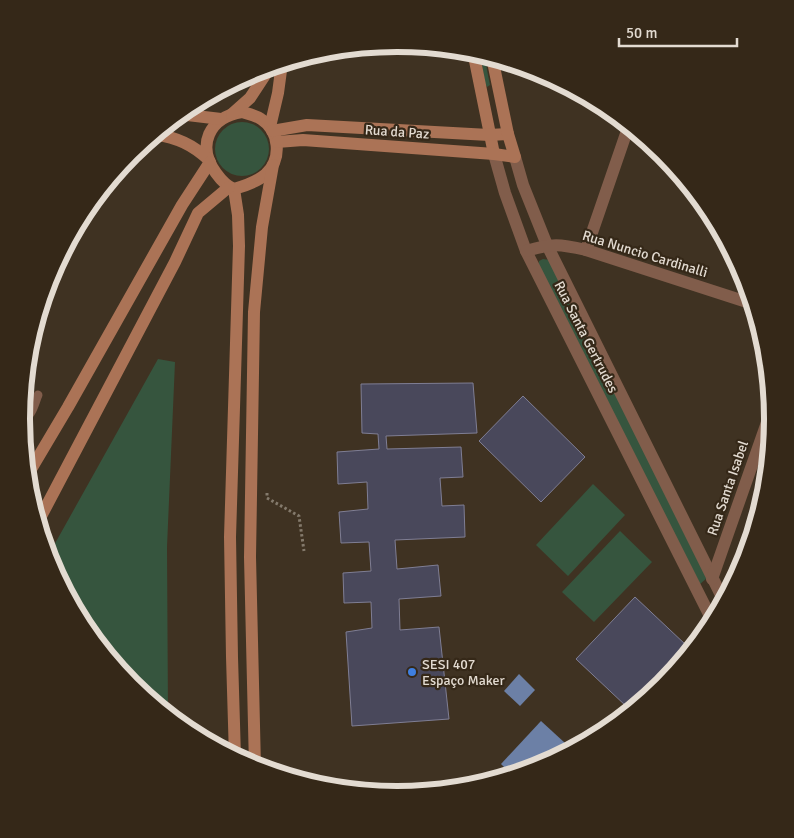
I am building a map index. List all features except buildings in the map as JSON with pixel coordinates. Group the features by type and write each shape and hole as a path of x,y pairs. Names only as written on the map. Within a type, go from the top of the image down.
{"street":[{"name":"Rua Santa Gertrudes","path":"475,61 489,135 504,193 526,251 708,613"},
{"name":"Rua Santa Gertrudes","path":"494,65 508,134 523,185 547,244 720,593"},
{"path":"255,757 250,557 254,312 262,227 273,165 277,154 273,133 281,70"},
{"path":"33,466 209,161 206,149 208,137 213,127 250,98 264,77"},
{"path":"192,115 226,116 242,112 253,114 263,119 273,133"},
{"name":"Rua da Paz","path":"273,133 307,125 489,135 508,134"},
{"name":"Rua da Paz","path":"273,133 303,140 515,157"},
{"path":"586,250 626,133"},
{"path":"164,136 178,138 195,147 209,161 222,181 231,188 238,215 239,238 230,537 235,748"},
{"path":"43,513 175,262 198,213 231,188 246,186 256,181 266,174 273,165"},
{"name":"Rua Nuncio Cardinalli","path":"526,251 547,244 586,250 745,301"},
{"name":"Rua Santa Isabel","path":"712,579 763,432"}],"lane":[{"path":"30,415 38,395"}],"path":[{"path":"266,489 267,498 300,516 304,551"}],"green space":[{"path":"482,62 486,63 490,85 487,87"},
{"path":"237,122 247,122 261,130 267,139 269,149 267,159 261,168 247,176 237,176 227,171 220,164 215,154 215,144 220,134 227,127"},
{"path":"543,259 550,260 707,578 700,584 538,267 539,261"},
{"path":"158,359 175,362 167,547 168,705 137,679 92,623 68,581 53,547"},
{"path":"593,484 625,515 568,576 536,545"},
{"path":"620,531 652,562 594,622 562,592"}],"water":[{"path":"519,674 535,690 520,706 504,691"},
{"path":"541,721 565,743 559,748 515,767 506,769 501,764"}],"place":[{"name":"SESI 407 Espaço Maker","path":"412,672"}]}
